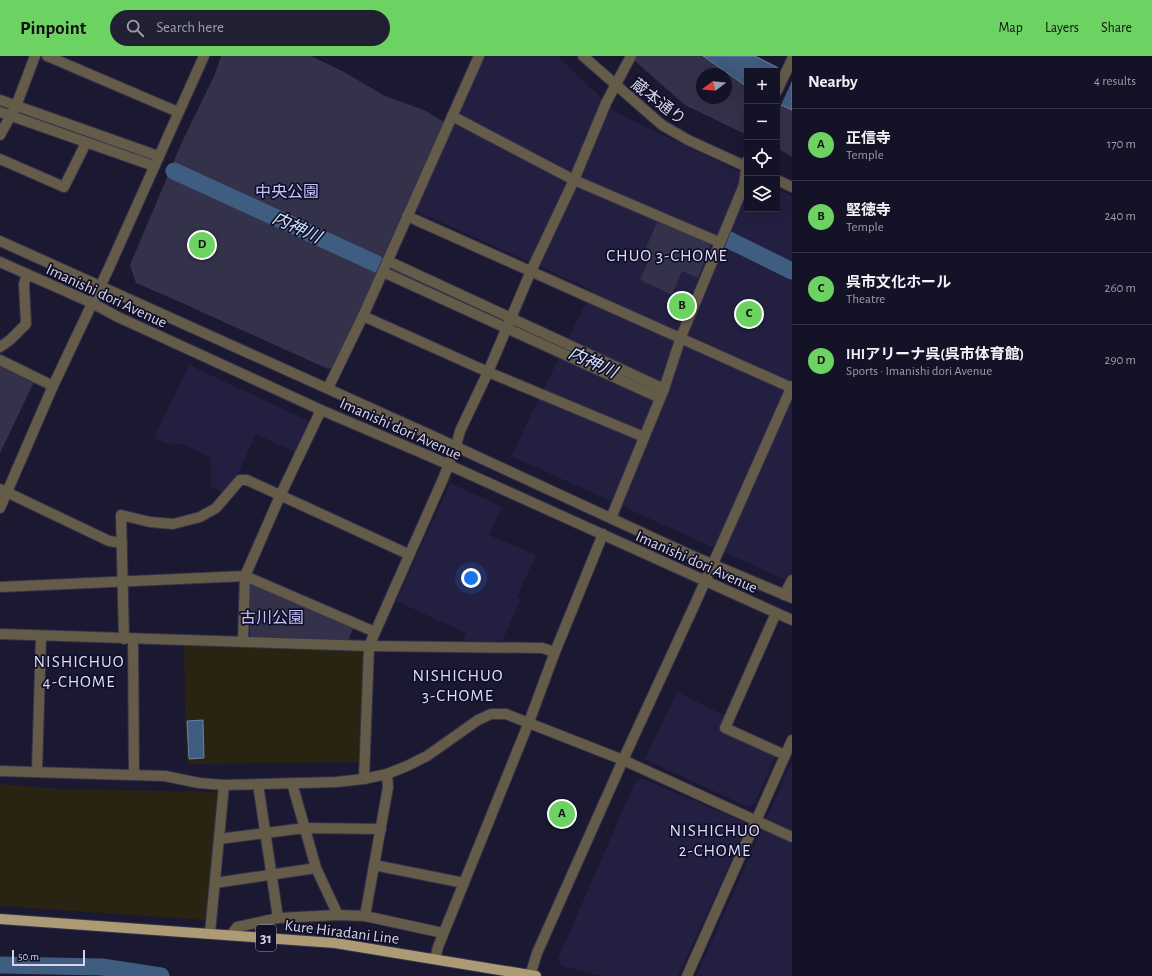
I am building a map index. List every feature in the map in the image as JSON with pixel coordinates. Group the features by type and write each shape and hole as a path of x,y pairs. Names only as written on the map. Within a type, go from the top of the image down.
{"main road":[{"name":"Kure Hiradani Line","path":"0,919 335,943 532,975"}],"street":[{"path":"0,135 13,111 35,56"},
{"path":"48,56 178,112"},
{"path":"0,507 4,490 100,286 204,56"},
{"path":"328,388 388,261 478,56"},
{"name":"蔵本通り","path":"583,56 662,125 688,140 744,164"},
{"path":"364,779 369,646 448,465 456,446 460,431 488,372 531,271 574,180 606,103 631,56"},
{"path":"780,85 790,62"},
{"path":"0,100 13,111 86,143 154,166"},
{"path":"0,112 13,111 158,156"},
{"path":"452,116 574,180 719,242"},
{"path":"0,159 64,187 86,143"},
{"path":"611,518 662,394 681,337 719,242 744,185 745,176"},
{"path":"780,181 792,187"},
{"path":"407,216 792,387 706,581 623,760 537,953 532,975"},
{"name":"Imanishi dori Avenue","path":"0,241 788,597"},
{"path":"388,261 509,323 662,394"},
{"name":"Imanishi dori Avenue","path":"0,262 92,303 118,317 321,410 603,534 792,620"},
{"path":"383,272 509,323"},
{"path":"0,347 10,340 26,324 24,284 27,274"},
{"path":"363,316 488,372 644,438"},
{"path":"0,360 53,386"},
{"path":"243,642 245,576 280,496 321,410"},
{"path":"134,774 129,639 123,582 121,515 150,522 173,524 200,517 216,508 240,480 247,480 408,554"},
{"path":"4,490 109,541 122,543"},
{"path":"435,959 443,933 603,534"},
{"path":"0,587 245,576 375,632"},
{"path":"788,597 792,580"},
{"path":"776,612 725,728 785,755"},
{"path":"0,634 369,646 542,648 555,652"},
{"path":"37,771 42,636"},
{"path":"0,771 134,774 165,776 199,784 224,785 364,779 387,774 427,756 478,720 491,714 506,714 623,760 792,837"},
{"path":"687,976 792,740"},
{"path":"365,916 388,786 387,774"},
{"path":"292,783 316,868 338,915"},
{"path":"258,784 278,918"},
{"path":"210,933 224,785"},
{"path":"219,839 305,828 381,829"},
{"path":"374,865 464,883"},
{"path":"215,883 316,868"},
{"path":"231,935 237,927 278,918 338,915 365,916 443,933"}],"shaded area":[{"path":"482,56 558,56 617,113 744,174 744,212 780,212 780,190 792,196 792,583 511,456 592,290 414,210"},
{"path":"189,365 309,421 295,452 256,434 237,476 224,493 211,486 211,458 182,444 169,445 154,438"},
{"path":"450,483 502,507 489,535 536,555 517,597 521,599 502,641 463,641 466,633 396,601"},
{"path":"184,644 365,650 361,762 187,764"},
{"path":"677,692 726,716 720,730 776,755 755,803 748,807 645,759"},
{"path":"792,761 792,976 696,976"},
{"path":"643,779 744,822 744,833 678,976 602,976 562,966 558,959 636,780"},
{"path":"0,784 61,789 219,792 206,920 0,906"}],"green space":[{"name":"中央公園","path":"221,56 311,56 344,72 385,96 424,110 444,122 335,367 328,369 136,283 130,265 182,142 215,74"},
{"path":"637,56 703,56 720,68 696,68 696,104 732,104 732,77 744,86 744,134 685,105 635,61"},
{"path":"781,105 792,110 792,157 780,150"},
{"path":"658,220 711,243 698,278 682,271 672,295 640,280 648,262 641,259"},
{"path":"0,366 34,382 0,453"},
{"name":"古川公園","path":"250,584 354,627 348,641 250,637"}],"water":[{"path":"703,56 755,56 778,68 744,68 744,85 732,76 732,68 720,68"},
{"path":"780,69 792,75 792,110 780,104"},
{"path":"203,720 204,758 189,759 187,721"}],"pier":[{"path":"779,66 792,73 792,81 780,107 780,68 778,68"}],"waterway":[{"name":"内神川","path":"0,106 139,155"},
{"name":"内神川","path":"174,171 377,264"},
{"path":"729,240 792,271"},
{"name":"内神川","path":"390,268 498,318"},
{"name":"内神川","path":"516,327 548,342"},
{"path":"0,965 102,967 161,976"}],"place":[{"name":"IHIアリーナ呉(呉市体育館)","path":"202,245"},
{"name":"堅徳寺","path":"682,306"},
{"name":"呉市文化ホール","path":"749,314"},
{"name":"正信寺","path":"562,814"}],"district":[{"name":"CHUO 3-CHOME","path":"667,255"},
{"name":"NISHICHUO 4-CHOME","path":"79,671"},
{"name":"NISHICHUO 3-CHOME","path":"458,685"},
{"name":"NISHICHUO 2-CHOME","path":"715,840"}]}
